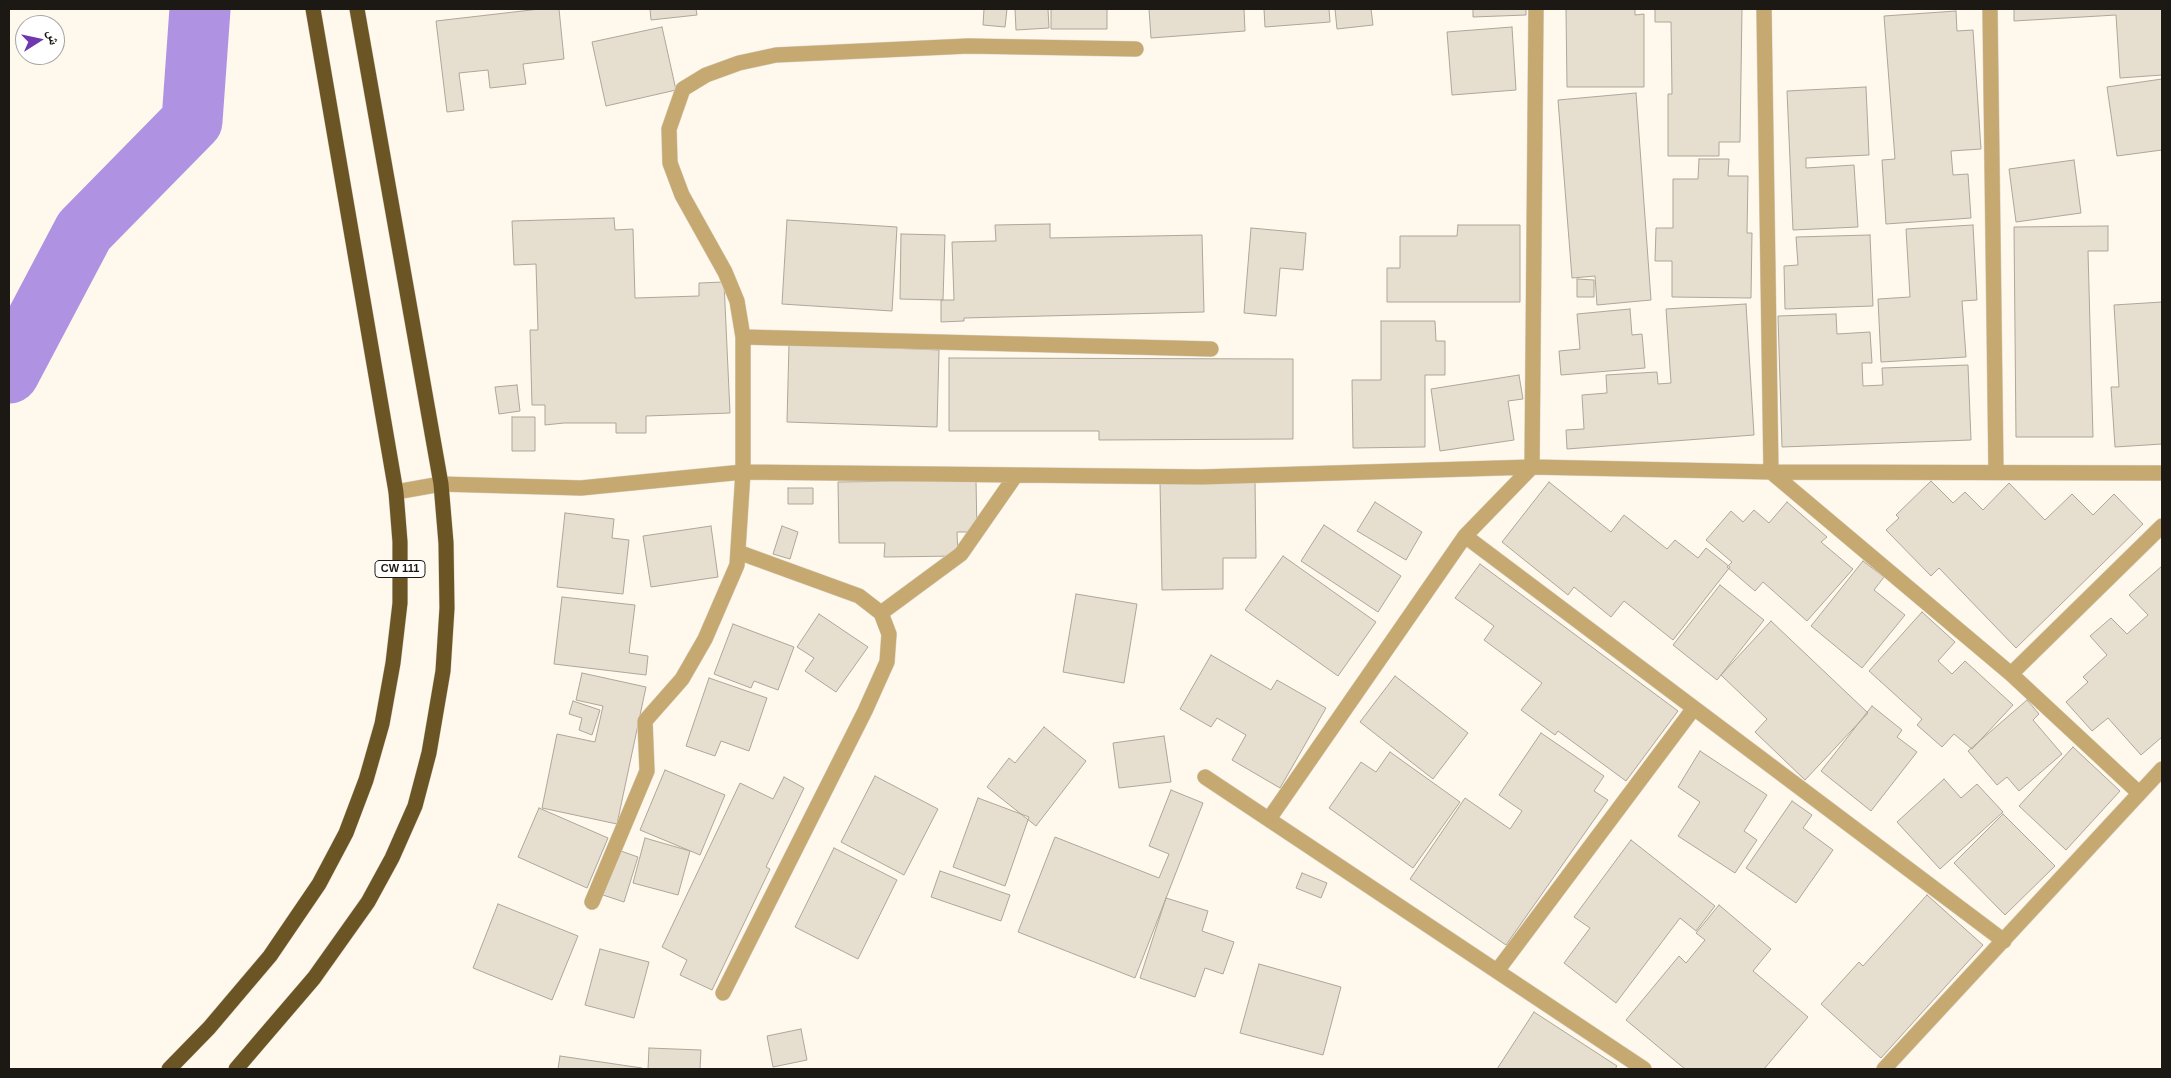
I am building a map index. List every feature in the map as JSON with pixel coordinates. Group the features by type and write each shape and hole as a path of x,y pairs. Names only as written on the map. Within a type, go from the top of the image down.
{"highway":[{"name":"CW 111","path":"168,1069 209,1028 270,956 319,884 346,833 366,780 382,724 393,663 400,603 400,542 396,492 313,9"},
{"path":"236,1069 314,978 368,902 392,858 415,806 429,753 443,671 447,608 446,543 441,484 357,9"}],"street":[{"path":"1269,820 1465,536 1532,467 1536,9"},
{"path":"1764,9 1771,472 2011,674 2140,793"},
{"path":"1990,9 1996,472"},
{"path":"592,902 647,771 645,721 682,679 705,639 737,565 743,472 743,337 737,301 725,272 682,195 670,163 669,129 683,89 714,72 738,63 776,55 968,46 1136,49"},
{"path":"743,337 1211,349"},
{"path":"396,492 441,484 581,488 743,472 1202,477 1532,467 1771,472 2162,473"},
{"path":"880,613 961,554 1016,475"},
{"path":"2011,674 2162,526"},
{"path":"1465,536 2004,941"},
{"path":"723,993 865,711 887,662 889,634 880,613 859,596 738,552"},
{"path":"1497,971 1694,708"},
{"path":"1884,1069 2162,769"},
{"path":"1205,777 1644,1069"}],"building":[{"path":"540,9 559,9 564,59 523,64 526,84 490,88 488,70 459,73 464,110 447,112 436,21"},
{"path":"650,9 696,9 697,15 651,20"},
{"path":"984,9 1007,9 1005,27 983,25"},
{"path":"1015,9 1048,9 1049,28 1016,30"},
{"path":"1051,9 1107,9 1107,29 1051,29"},
{"path":"1149,9 1244,9 1245,31 1151,38"},
{"path":"1264,9 1329,9 1330,22 1265,27"},
{"path":"1335,9 1371,9 1373,25 1337,29"},
{"path":"1473,9 1526,9 1526,15 1473,17"},
{"path":"1566,9 1635,9 1635,15 1644,14 1644,87 1567,87"},
{"path":"1655,9 1742,9 1740,142 1719,142 1719,156 1668,156 1668,94 1672,94 1671,22 1655,22"},
{"path":"2014,9 2162,9 2162,75 2120,78 2116,15 2014,21"},
{"path":"1956,11 1957,31 1973,30 1981,149 1951,151 1953,175 1968,174 1971,218 1886,224 1882,160 1895,159 1884,16"},
{"path":"662,27 676,90 606,106 592,42"},
{"path":"1512,27 1516,90 1452,95 1447,32"},
{"path":"2162,79 2162,150 2117,156 2107,87"},
{"path":"1866,87 1869,155 1806,158 1806,168 1854,165 1858,227 1793,230 1787,91"},
{"path":"1636,93 1651,300 1597,305 1595,276 1572,278 1558,100"},
{"path":"1699,159 1729,159 1728,176 1748,176 1747,233 1752,233 1751,298 1672,297 1672,261 1655,261 1656,228 1673,228 1673,179 1698,179"},
{"path":"2074,160 2081,213 2016,222 2009,169"},
{"path":"614,218 615,230 633,229 635,298 699,296 699,283 724,282 730,413 646,416 646,433 616,433 616,423 545,425 545,405 532,405 530,330 538,330 536,264 514,265 512,221"},
{"path":"787,220 897,227 892,311 782,304"},
{"path":"1050,224 1050,238 1202,235 1204,312 964,318 964,321 941,322 941,300 954,300 952,242 996,241 995,225"},
{"path":"1458,225 1520,225 1520,302 1387,302 1387,268 1400,268 1400,236 1457,236"},
{"path":"1973,225 1977,300 1962,301 1966,357 1881,362 1878,299 1910,297 1906,229"},
{"path":"2108,226 2108,251 2088,251 2093,437 2016,437 2014,227"},
{"path":"1251,228 1306,233 1303,270 1280,268 1276,316 1244,313"},
{"path":"901,234 945,235 943,300 900,299"},
{"path":"1870,235 1873,306 1785,309 1784,266 1798,265 1796,237"},
{"path":"1577,279 1594,280 1594,297 1577,297"},
{"path":"2162,302 2162,444 2115,447 2111,387 2119,387 2114,305"},
{"path":"1746,304 1754,435 1567,449 1566,430 1584,429 1582,395 1607,393 1606,375 1657,372 1658,384 1671,383 1666,309"},
{"path":"1630,309 1632,335 1642,334 1645,368 1561,375 1559,351 1580,349 1577,314"},
{"path":"1836,314 1837,334 1870,332 1872,363 1862,363 1863,386 1883,385 1882,368 1968,365 1971,440 1782,447 1778,316"},
{"path":"1381,321 1435,321 1436,341 1445,341 1445,375 1425,375 1425,447 1353,448 1352,380 1381,380"},
{"path":"789,344 939,350 937,427 787,422"},
{"path":"949,358 1293,359 1293,439 1099,440 1099,431 949,431"},
{"path":"1519,375 1523,399 1508,401 1514,440 1440,451 1431,389"},
{"path":"517,385 520,411 499,414 495,387"},
{"path":"512,417 535,417 535,451 512,451"},
{"path":"976,480 977,532 957,532 958,556 884,557 885,543 839,543 838,482"},
{"path":"1255,480 1256,558 1223,558 1223,589 1162,590 1160,482"},
{"path":"1931,481 1953,503 1965,492 1983,510 2009,483 2045,520 2072,494 2093,515 2114,494 2143,524 2016,648 1939,568 1931,576 1886,530 1899,518 1896,515"},
{"path":"1549,482 1611,532 1624,515 1667,549 1675,540 1698,558 1706,548 1730,567 1673,640 1624,601 1611,617 1574,587 1568,595 1502,542"},
{"path":"788,488 813,488 813,504 788,504"},
{"path":"1375,502 1422,532 1406,560 1357,531"},
{"path":"1787,502 1827,537 1821,542 1853,569 1807,621 1763,582 1755,591 1727,567 1732,562 1706,540 1731,511 1743,522 1754,510 1769,523"},
{"path":"565,513 614,519 612,538 629,540 623,594 557,587"},
{"path":"1324,525 1401,576 1378,612 1301,561"},
{"path":"711,526 718,577 651,587 643,536"},
{"path":"782,526 798,532 790,559 773,554"},
{"path":"1283,556 1376,622 1338,676 1245,610"},
{"path":"1863,561 1884,577 1874,590 1905,615 1862,668 1811,626"},
{"path":"1480,564 1678,711 1626,781 1558,731 1555,735 1521,710 1542,683 1484,640 1494,626 1455,598"},
{"path":"2162,566 2162,737 2141,755 2108,718 2092,731 2066,702 2088,682 2083,677 2107,655 2090,636 2111,618 2127,634 2148,615 2129,595"},
{"path":"1720,585 1764,620 1717,680 1673,645"},
{"path":"1076,594 1137,604 1124,683 1063,672"},
{"path":"562,597 635,605 629,653 648,656 646,675 554,664"},
{"path":"1922,612 1955,642 1938,661 1952,674 1965,661 2013,705 1972,749 1954,734 1942,747 1917,725 1922,719 1869,671"},
{"path":"819,614 868,647 836,692 805,671 814,658 797,647"},
{"path":"1771,621 1868,713 1805,780 1755,732 1767,719 1721,675"},
{"path":"733,624 794,647 778,690 754,681 751,688 714,674"},
{"path":"1211,655 1271,690 1277,680 1326,708 1280,788 1232,760 1246,735 1217,718 1211,727 1180,709"},
{"path":"582,673 646,687 617,824 542,808 557,734 595,742 603,706 576,700"},
{"path":"1395,676 1468,733 1433,779 1360,722"},
{"path":"709,678 767,698 749,751 721,741 715,756 686,746"},
{"path":"2027,700 2039,714 2033,720 2062,754 2019,791 2007,777 1997,785 1968,751"},
{"path":"573,701 600,710 592,735 579,730 582,718 569,714"},
{"path":"1872,706 1902,730 1897,737 1917,752 1871,811 1821,771"},
{"path":"1044,727 1086,761 1036,826 987,787 1009,758 1015,763"},
{"path":"1541,733 1604,776 1594,791 1608,800 1506,945 1410,879 1465,798 1510,829 1522,811 1499,795"},
{"path":"1164,736 1171,782 1119,788 1113,743"},
{"path":"2073,747 2120,791 2066,850 2019,806"},
{"path":"1700,751 1767,795 1744,831 1757,840 1735,873 1678,836 1700,802 1678,787"},
{"path":"1390,752 1460,802 1413,868 1329,808 1361,762 1376,772"},
{"path":"665,770 725,795 700,855 640,830"},
{"path":"875,776 938,809 904,875 841,842"},
{"path":"784,777 804,788 766,867 770,869 712,990 680,975 687,960 662,947 740,783 773,799"},
{"path":"1944,779 1961,798 1977,784 2003,812 1940,869 1897,822"},
{"path":"1171,790 1203,803 1135,978 1018,932 1055,837 1159,878 1169,854 1149,846"},
{"path":"978,798 1029,817 1005,886 953,867"},
{"path":"1792,801 1812,815 1803,828 1833,850 1796,903 1746,868"},
{"path":"539,808 608,838 587,888 518,857"},
{"path":"2003,814 2055,866 2005,915 1954,863"},
{"path":"645,838 690,851 678,895 633,883"},
{"path":"1631,840 1715,906 1696,931 1680,918 1616,1003 1564,963 1590,928 1574,917"},
{"path":"834,848 897,880 858,959 795,927"},
{"path":"618,850 638,857 624,902 603,895"},
{"path":"940,871 1010,895 1001,921 931,897"},
{"path":"1302,873 1327,883 1321,898 1296,888"},
{"path":"1927,895 1983,945 1881,1058 1821,1004 1859,962 1863,966"},
{"path":"1166,898 1208,911 1202,931 1234,942 1223,974 1205,968 1195,997 1140,978"},
{"path":"498,904 578,936 552,1000 473,968"},
{"path":"1719,905 1771,949 1753,971 1808,1017 1764,1069 1685,1069 1626,1020 1679,956 1686,963 1705,940 1696,933"},
{"path":"600,949 649,962 634,1018 585,1005"},
{"path":"1259,964 1341,987 1323,1055 1240,1033"},
{"path":"1534,1012 1617,1066 1615,1069 1497,1069"},
{"path":"801,1029 807,1060 773,1067 767,1036"},
{"path":"649,1048 701,1050 700,1069 648,1069"},
{"path":"560,1056 642,1068 642,1069 558,1069"}],"waterway":[{"path":"9,373 84,231 192,121 200,9"}]}
